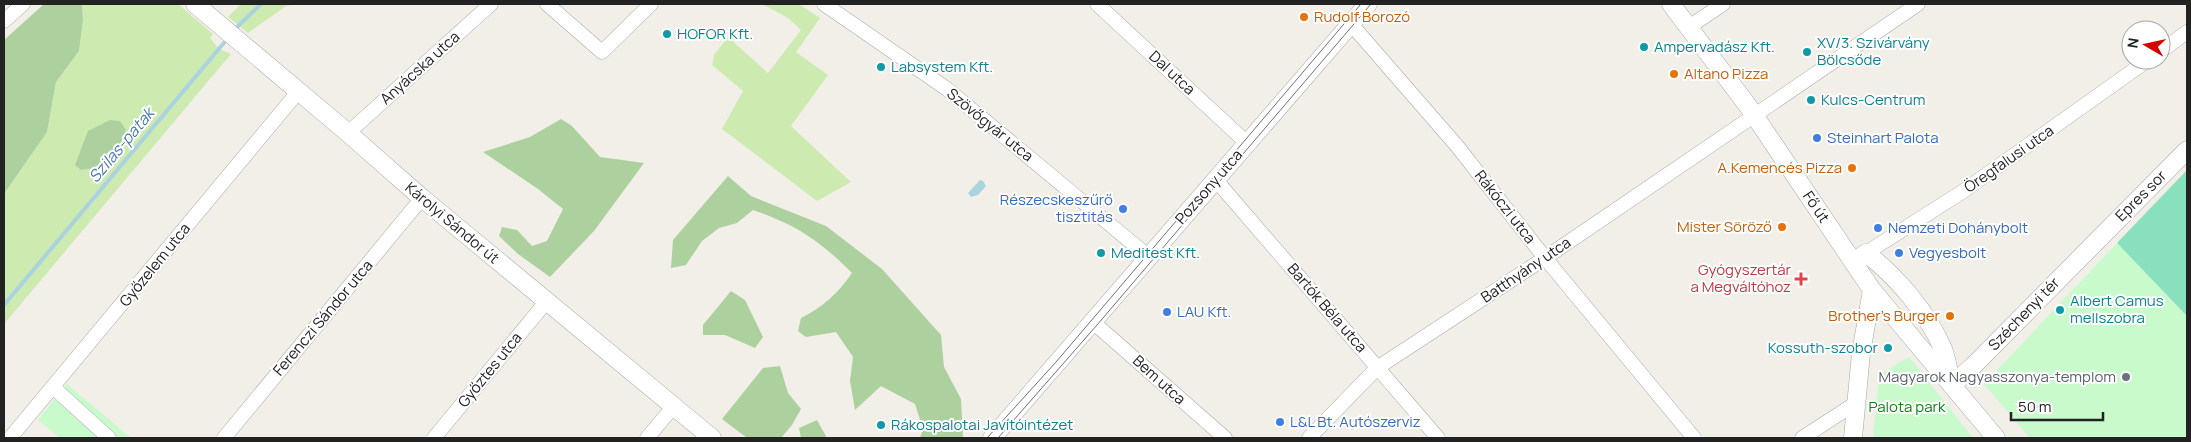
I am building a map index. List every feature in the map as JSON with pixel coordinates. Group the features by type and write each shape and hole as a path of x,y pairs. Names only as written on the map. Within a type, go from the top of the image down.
{"street":[{"path":"4,21 23,4"},
{"name":"Károlyi Sándor út","path":"195,4 422,198 712,438"},
{"name":"Anyácska utca","path":"348,133 491,4"},
{"path":"547,4 602,52 651,4"},
{"name":"Szövőgyár utca","path":"824,4 946,89 1149,257"},
{"name":"Dal utca","path":"1097,4 1247,142"},
{"name":"Fő út","path":"1671,4 1860,258 1872,290"},
{"path":"1689,27 1723,4"},
{"name":"Batthyány utca","path":"1309,438 1378,368 1545,258 1918,4"},
{"name":"Pozsony utca","path":"992,438 1094,323 1215,179 1367,5"},
{"name":"Rákóczi utca","path":"1351,24 1457,146 1545,258 1694,438"},
{"path":"2171,44 2187,32"},
{"name":"Öregfalusi utca","path":"1860,258 1962,192 2134,70"},
{"name":"Győzelem utca","path":"10,438 54,388 298,92"},
{"name":"Epres sor","path":"2095,242 2187,150"},
{"name":"Bartók Béla utca","path":"1215,179 1438,438"},
{"name":"Ferenczi Sándor utca","path":"224,438 422,198"},
{"name":"Széchenyi tér","path":"1952,386 2095,242"},
{"path":"1860,258 1884,267 1904,288 1932,327 1944,351 1952,386"},
{"path":"1872,290 1996,438"},
{"path":"1853,438 1861,353 1872,290"},
{"name":"Győztes utca","path":"434,438 546,302"},
{"name":"Bem utca","path":"1094,323 1224,438"},
{"path":"54,388 109,438"},
{"path":"1802,438 1856,403"},
{"path":"647,438 674,406"}],"green space":[{"path":"44,4 82,4 83,20 79,51 56,82 47,132 4,194 4,40"},
{"path":"82,4 178,4 213,34 210,38 219,49 231,54 4,324 4,194 47,132 56,82 79,51 83,20"},
{"path":"241,4 295,4 286,6 248,33 228,17"},
{"path":"762,4 799,4 820,18 796,52 828,75 791,126 851,182 817,201 722,129 743,91 712,65 714,55 728,37 768,73 801,30 788,18"},
{"path":"561,119 572,126 600,157 644,163 594,231 550,277 518,254 499,236 502,227 517,230 532,246 547,241 563,209 538,189 483,152 530,137"},
{"path":"110,120 120,121 126,130 118,149 94,168 81,170 75,165 88,131"},
{"path":"2187,170 2187,316 2117,243"},
{"path":"728,176 751,196 826,226 882,269 941,335 944,367 961,399 963,438 920,438 923,429 915,404 881,386 855,410 850,381 853,357 836,332 806,337 798,331 801,318 830,299 852,273 818,243 795,228 753,210 737,223 719,228 702,241 686,265 671,268 673,240"},
{"path":"2117,243 2187,316 2187,438 2030,438 1984,384"},
{"path":"731,291 745,300 763,337 755,348 725,335 703,335 703,325"},
{"name":"Palota park","path":"1909,357 1973,438 1873,438 1879,375"},
{"path":"780,366 788,393 801,409 792,425 781,438 747,438 722,419 763,368"},
{"path":"67,384 131,438 60,438 38,420"},
{"path":"817,420 827,438 801,438 799,428"}],"water":[{"path":"980,180 986,186 978,195 971,197 968,193"}],"waterway":[{"name":"Szilas-patak","path":"234,30 261,4"},
{"name":"Szilas-patak","path":"4,305 228,38"}],"tram line":[{"path":"987,438 1056,362 1361,4"},
{"path":"998,438 1371,4"}],"place":[{"name":"Rudolf Borozó","path":"1304,17"},
{"name":"HOFOR Kft.","path":"667,34"},
{"name":"Ampervadász Kft.","path":"1644,47"},
{"name":"XV/3. Szivárvány Bölcsőde","path":"1807,52"},
{"name":"Labsystem Kft.","path":"881,67"},
{"name":"Altano Pizza","path":"1674,74"},
{"name":"Kulcs-Centrum","path":"1811,100"},
{"name":"Steinhart Palota","path":"1817,138"},
{"name":"A.Kemencés Pizza","path":"1852,168"},
{"name":"Részecskeszűrő tisztitás","path":"1123,209"},
{"name":"Mister Söröző","path":"1782,227"},
{"name":"Nemzeti Dohánybolt","path":"1878,228"},
{"name":"Meditest Kft.","path":"1101,253"},
{"name":"Vegyesbolt","path":"1899,253"},
{"name":"Gyógyszertár a Megváltóhoz","path":"1801,279"},
{"name":"Albert Camus mellszobra","path":"2060,310"},
{"name":"LAU Kft.","path":"1167,312"},
{"name":"Brother's Burger","path":"1950,316"},
{"name":"Kossuth-szobor","path":"1888,348"},
{"name":"Magyarok Nagyasszonya-templom","path":"2126,377"},
{"name":"L&L Bt. Autószerviz","path":"1280,422"},
{"name":"Rákospalotai Javítóintézet","path":"881,425"}]}
